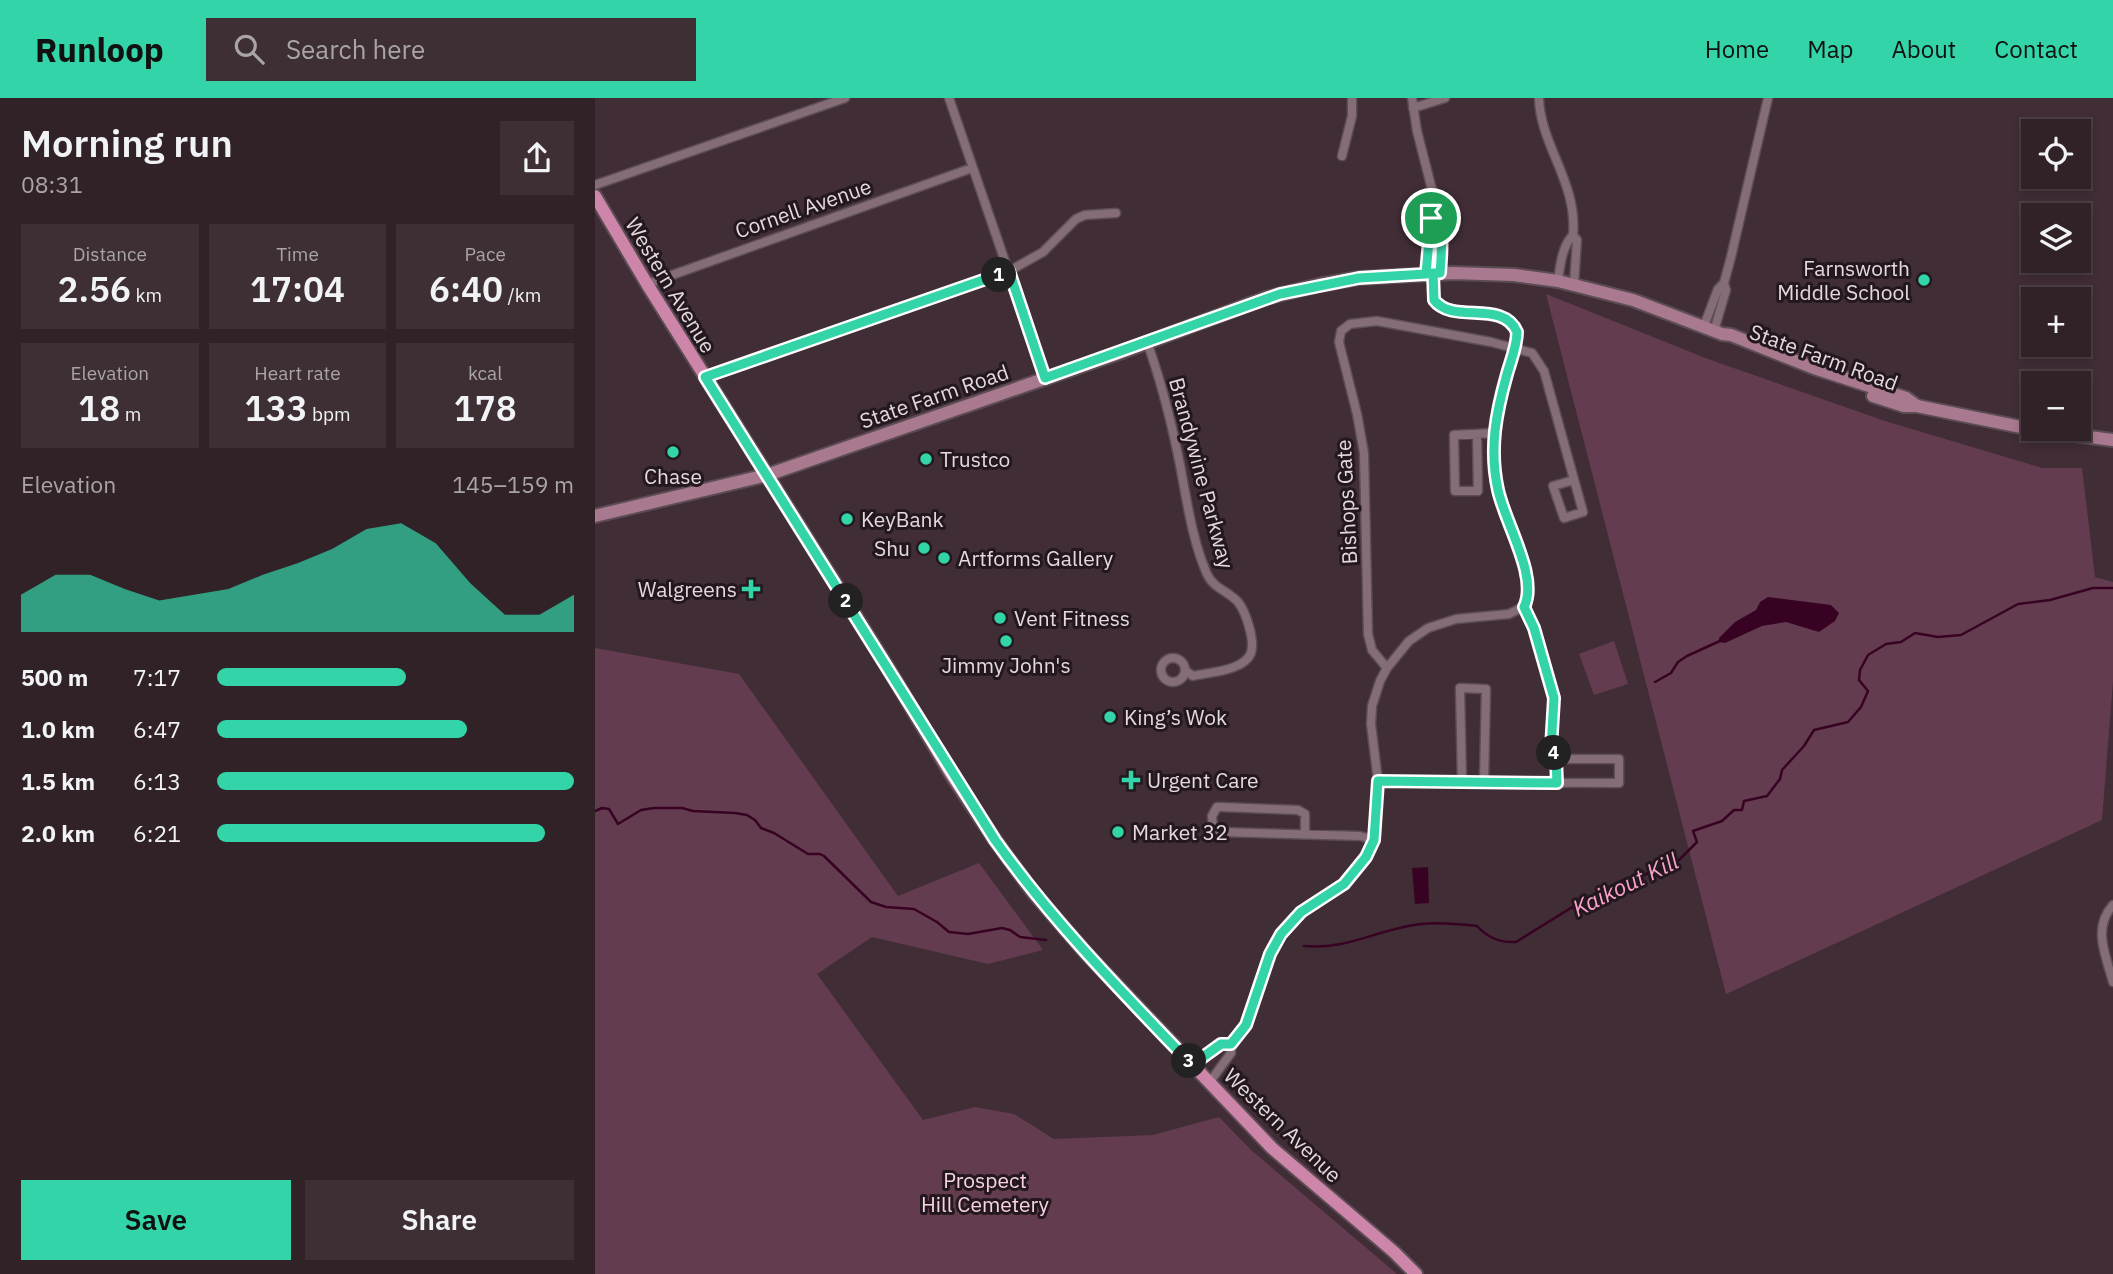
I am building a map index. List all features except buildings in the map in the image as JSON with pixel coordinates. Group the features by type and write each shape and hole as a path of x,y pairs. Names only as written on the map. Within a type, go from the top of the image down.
{"main road":[{"name":"Western Avenue","path":"595,196 646,284 1001,850 1065,930 1272,1148 1416,1274"},
{"name":"State Farm Road","path":"595,516 767,475 1280,294 1359,278 1433,273 1514,275 1574,284 1633,300 1713,330 1730,343 1817,377 1904,406 1917,406 2036,430 2113,440"}],"street":[{"path":"595,186 845,98"},
{"path":"949,98 1045,378"},
{"path":"1342,156 1352,116 1352,98"},
{"path":"1412,98 1440,220 1442,243 1433,273"},
{"path":"1413,108 1445,98"},
{"path":"1539,98 1540,113 1560,164 1573,209 1573,235 1565,249 1558,281"},
{"path":"1713,330 1718,289 1724,283 1768,98"},
{"name":"Cornell Avenue","path":"646,284 972,168"},
{"path":"1436,205 1431,218 1432,293 1437,304 1447,310 1483,313 1506,319 1517,332 1493,433 1494,468 1499,492 1529,582 1529,593 1524,607 1534,628 1554,698 1551,748 1556,759 1557,783"},
{"path":"705,377 1009,271 1042,252 1076,219 1084,215 1116,213"},
{"path":"1573,235 1577,240 1574,284"},
{"name":"Bishops Gate","path":"1387,668 1372,650 1368,634 1364,453 1339,342 1341,331 1350,324 1377,321 1514,347"},
{"name":"Brandywine Parkway","path":"1147,342 1159,380 1205,569 1215,586 1240,605 1252,644 1250,655 1240,664 1193,676 1186,671"},
{"path":"1514,347 1532,353 1540,363 1574,480 1583,512 1564,518 1553,486 1574,480"},
{"path":"1477,434 1478,491 1455,491 1454,435 1493,433"},
{"path":"1209,1083 1231,1052 1231,1044 1246,1025 1270,954 1281,934 1301,912 1344,884 1359,866 1374,840 1378,781 1371,724 1372,706 1387,668 1409,641 1428,628 1456,619 1509,614 1524,607"},
{"path":"1462,782 1460,688 1486,689 1484,782"},
{"path":"1378,781 1619,783 1619,758 1556,759"},
{"path":"1305,834 1305,814 1298,810 1217,807 1212,816 1213,828 1221,832 1360,836 1374,840"},
{"path":"2113,905 2105,915 2101,933 2113,982"},
{"path":"1192,1065 1221,1044 1231,1044"}],"green space":[{"path":"1546,294 1708,359 1885,421 2042,468 2082,468 2095,577 2113,582 2113,681 2102,820 1726,994"},
{"path":"1614,641 1628,684 1594,695 1579,654"},
{"name":"Prospect Hill Cemetery","path":"595,648 739,674 898,896 979,863 1043,950 988,964 872,937 817,974 923,1120 975,1107 1014,1114 1054,1139 1153,1135 1219,1117 1251,1150 1397,1274 595,1274"}],"shaded area":[{"path":"1768,597 1831,605 1839,613 1835,621 1819,632 1786,622 1762,626 1725,643 1719,642 1719,638 1735,622 1756,610 1760,602"},
{"path":"1428,867 1429,903 1415,904 1412,868"}],"waterway":[{"name":"Kaikout Kill","path":"1304,946 1336,945 1407,926 1436,923 1477,926 1494,938 1516,942 1587,898 1625,879 1644,875 1679,860 1697,842 1693,831 1722,821 1734,810 1742,810 1744,801 1767,796 1780,779 1782,770 1804,746 1814,730 1848,722 1861,707 1868,691 1859,680 1860,670 1868,655 1886,644 1901,642 1915,633 1938,637 1961,635 2018,604 2050,600 2093,588 2113,588"},
{"path":"1655,682 1671,673 1678,662 1687,656 1722,640"},
{"name":"Kaikout Kill","path":"595,811 609,809 618,824 641,810 654,808 682,808 747,815 761,828 808,854 824,856 871,902 886,907 914,909 949,932 968,934 1002,928 1020,937 1046,940"}],"place":[{"name":"Farnsworth Middle School","path":"1924,280"},
{"name":"Chase","path":"673,452"},
{"name":"Trustco","path":"926,459"},
{"name":"KeyBank","path":"847,519"},
{"name":"Shu","path":"924,548"},
{"name":"Artforms Gallery","path":"944,558"},
{"name":"Walgreens","path":"751,589"},
{"name":"Vent Fitness","path":"1000,618"},
{"name":"Jimmy John's","path":"1006,641"},
{"name":"King’s Wok","path":"1110,717"},
{"name":"Urgent Care","path":"1131,780"},
{"name":"Market 32","path":"1118,832"}],"route":[{"path":"1436,205 1442,243 1440,273 1433,273 1432,284 1432,293 1437,304 1447,310 1483,313 1506,319 1517,332 1493,433 1494,468 1507,522 1529,582 1529,593 1524,607 1533,624 1554,698 1551,748 1556,759 1557,783 1378,781 1374,840 1366,857 1336,891 1301,912 1290,922 1270,954 1246,1025 1231,1044 1221,1044 1192,1065 1065,930 995,840 951,774 885,663 705,377 1009,271 1045,378 1280,294 1359,278 1426,274 1431,218 1436,205"}]}
